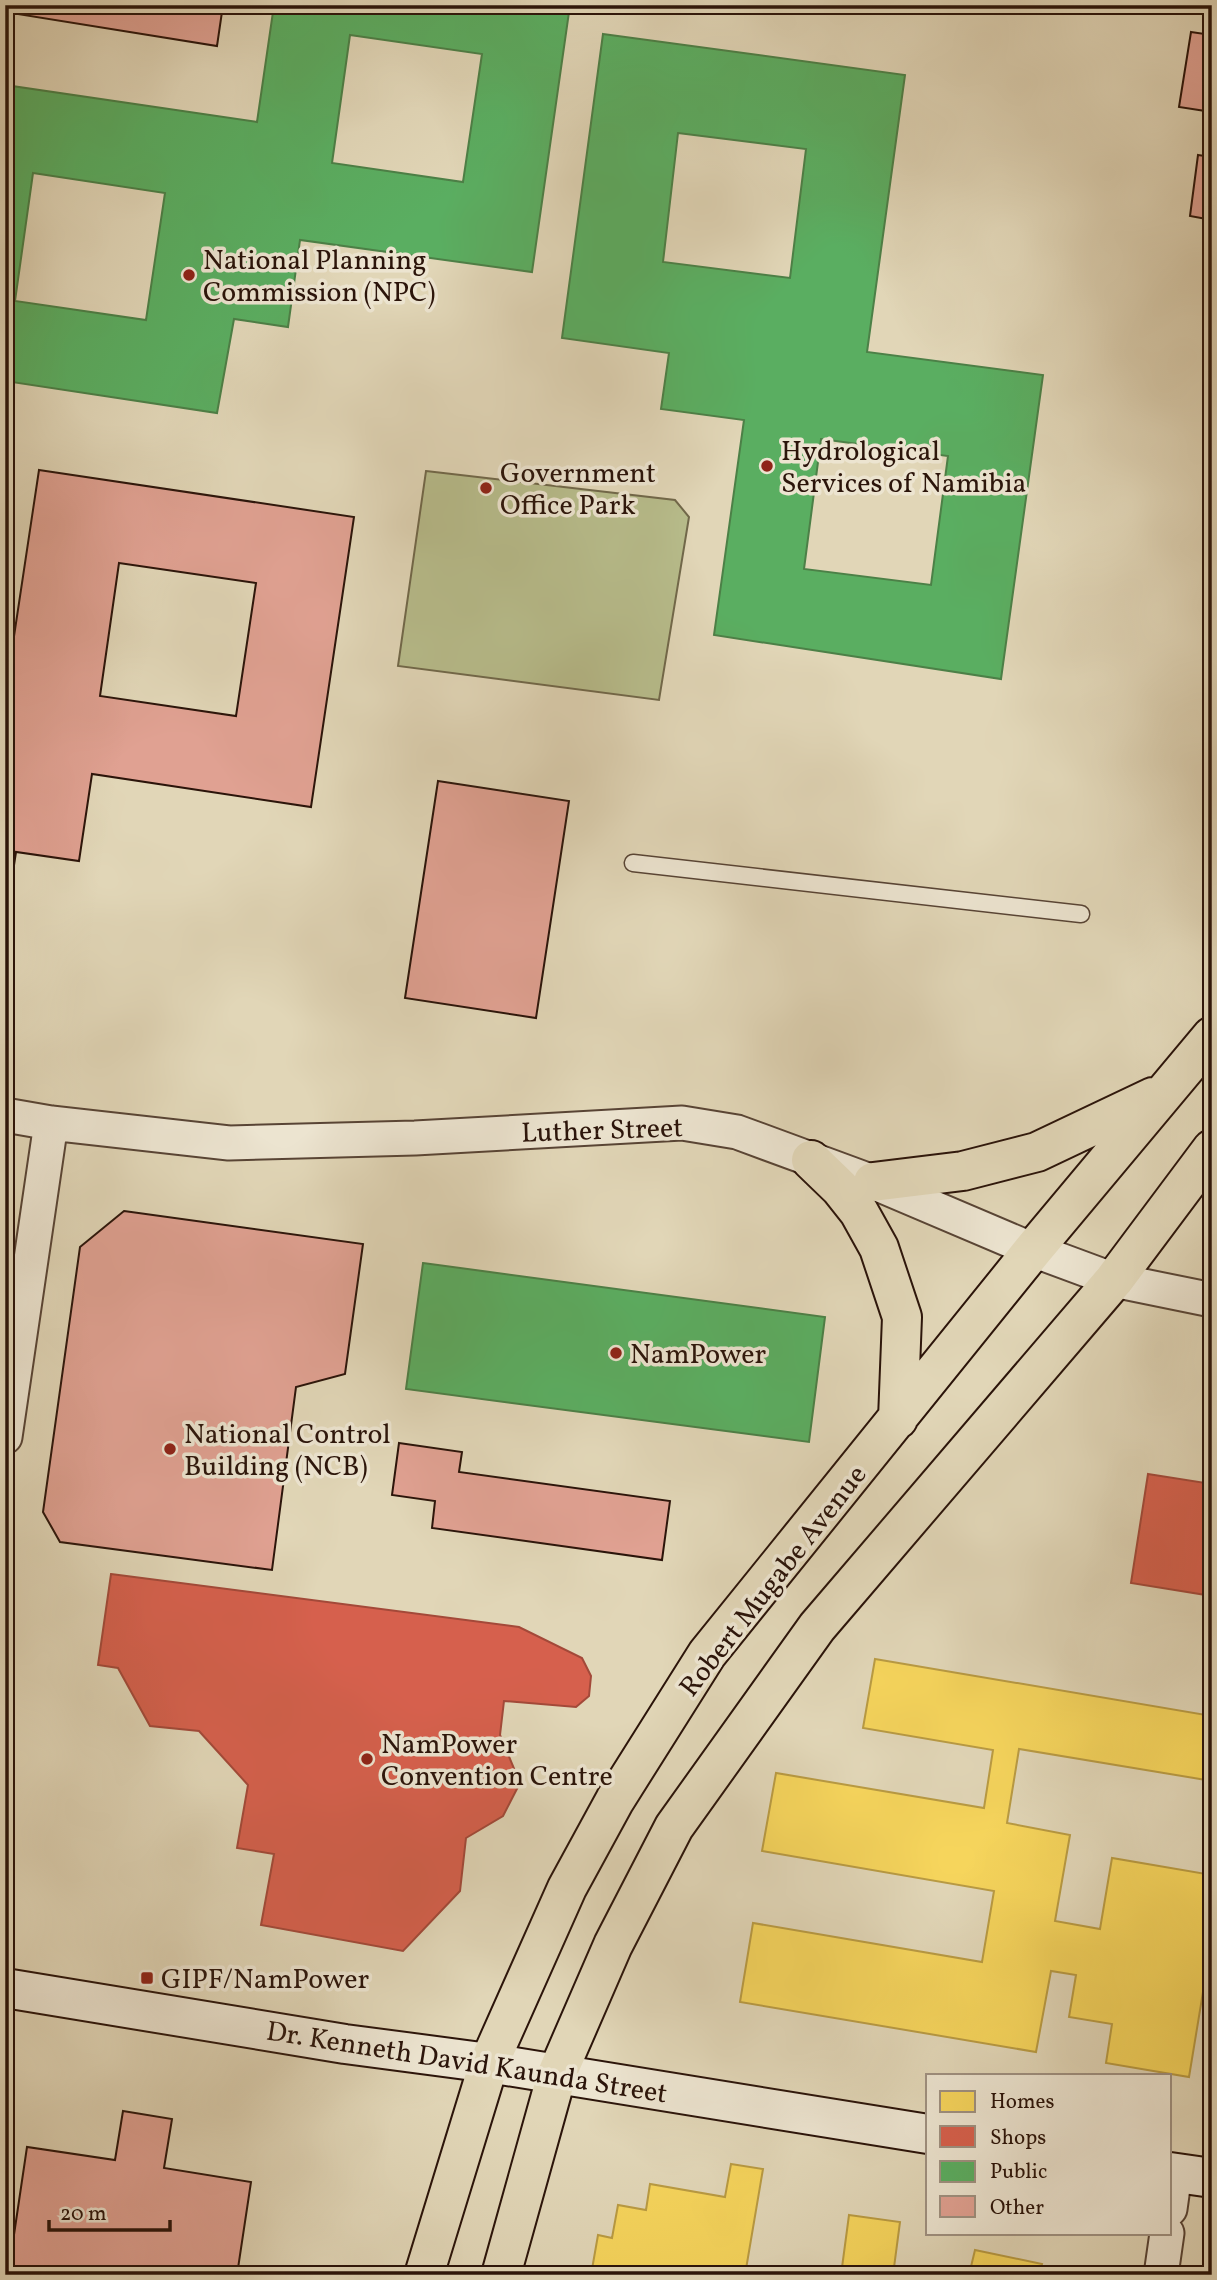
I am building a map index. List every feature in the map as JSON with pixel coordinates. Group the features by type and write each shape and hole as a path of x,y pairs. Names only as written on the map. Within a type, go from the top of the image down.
{"main road":[{"name":"Robert Mugabe Avenue","path":"424,2275 489,2063 567,1888 615,1800 700,1665 1033,1250 1212,1036"},
{"path":"873,1182 963,1171 1037,1152 1167,1091"},
{"path":"501,2275 518,2206 557,2074 613,1945 674,1827 817,1627 1114,1280 1212,1149"},
{"path":"811,1160 841,1188 859,1212 879,1248 902,1317 898,1419"}],"street":[{"name":"Luther Street","path":"5,1115 51,1123 229,1143 415,1139 682,1123 737,1132 873,1182 1033,1250 1114,1280 1212,1300"},
{"path":"5,1437 51,1123"},
{"name":"Dr. Kenneth David Kaunda Street","path":"5,1988 345,2044 489,2063 926,2133"},
{"path":"1172,2185 1212,2178"},
{"path":"1161,2275 1167,2234"}],"lane":[{"path":"634,863 1080,914"}],"green space":[{"path":"426,471 675,500 689,517 659,700 398,666"}],"building: Homes":[{"path":"875,1659 1212,1716 1212,1781 1019,1749 1007,1823 1070,1835 1055,1921 1100,1929 1112,1858 1212,1875 1212,1993 1204,1986 1189,2077 1106,2063 1112,2024 1069,2017 1076,1975 1051,1971 1036,2052 740,2002 753,1923 982,1962 994,1891 762,1851 776,1773 984,1808 993,1750 863,1728"},
{"path":"731,2164 763,2169 745,2275 591,2275 598,2235 612,2238 618,2205 646,2210 650,2184 725,2197"},
{"path":"849,2215 900,2222 893,2275 841,2275"},
{"path":"975,2250 1042,2264 1039,2275 969,2275"}],"building: Shops":[{"path":"1148,1474 1212,1484 1212,1596 1131,1583"},
{"name":"NamPower Convention Centre","path":"111,1574 519,1627 582,1658 591,1676 589,1696 576,1707 504,1701 500,1735 520,1783 503,1816 466,1838 460,1891 403,1951 261,1925 274,1854 237,1848 248,1785 199,1731 150,1726 118,1668 98,1665"}],"building: Public":[{"path":"274,5 570,5 532,272 300,240 288,327 234,319 217,413 5,381 5,85 257,122","holes":["350,35 482,54 463,182 332,163","33,173 165,193 146,320 15,301"]},
{"path":"603,34 905,75 867,352 1043,375 1001,679 714,635 744,420 661,409 669,353 562,338","holes":["678,133 806,149 790,278 663,262","821,439 948,456 931,585 804,569"]},
{"name":"NamPower","path":"423,1263 825,1317 809,1442 406,1389"}],"building: Other":[{"path":"5,5 223,5 217,46 5,12"},
{"path":"1191,32 1212,35 1212,112 1179,107"},
{"path":"1198,155 1212,157 1212,220 1190,216"},
{"path":"39,470 354,517 311,807 92,774 79,861 16,852 5,924 5,696","holes":["119,563 256,583 236,716 100,696"]},
{"path":"438,781 569,801 536,1018 405,998"},
{"name":"National Control Building (NCB)","path":"124,1211 363,1244 345,1374 296,1387 272,1570 60,1542 43,1512 80,1247"},
{"path":"399,1443 462,1452 459,1472 670,1501 662,1560 432,1528 435,1501 392,1495"},
{"path":"123,2111 172,2119 164,2168 251,2182 237,2275 8,2275 27,2147 115,2160"}],"place":[{"name":"National Planning Commission (NPC)","path":"189,275"},
{"name":"Hydrological Services of Namibia","path":"767,466"},
{"name":"Government Office Park","path":"486,488"},
{"name":"NamPower","path":"616,1353"},
{"name":"National Control Building (NCB)","path":"170,1449"},
{"name":"NamPower Convention Centre","path":"367,1759"},
{"name":"GIPF/NamPower","path":"147,1978"}]}
